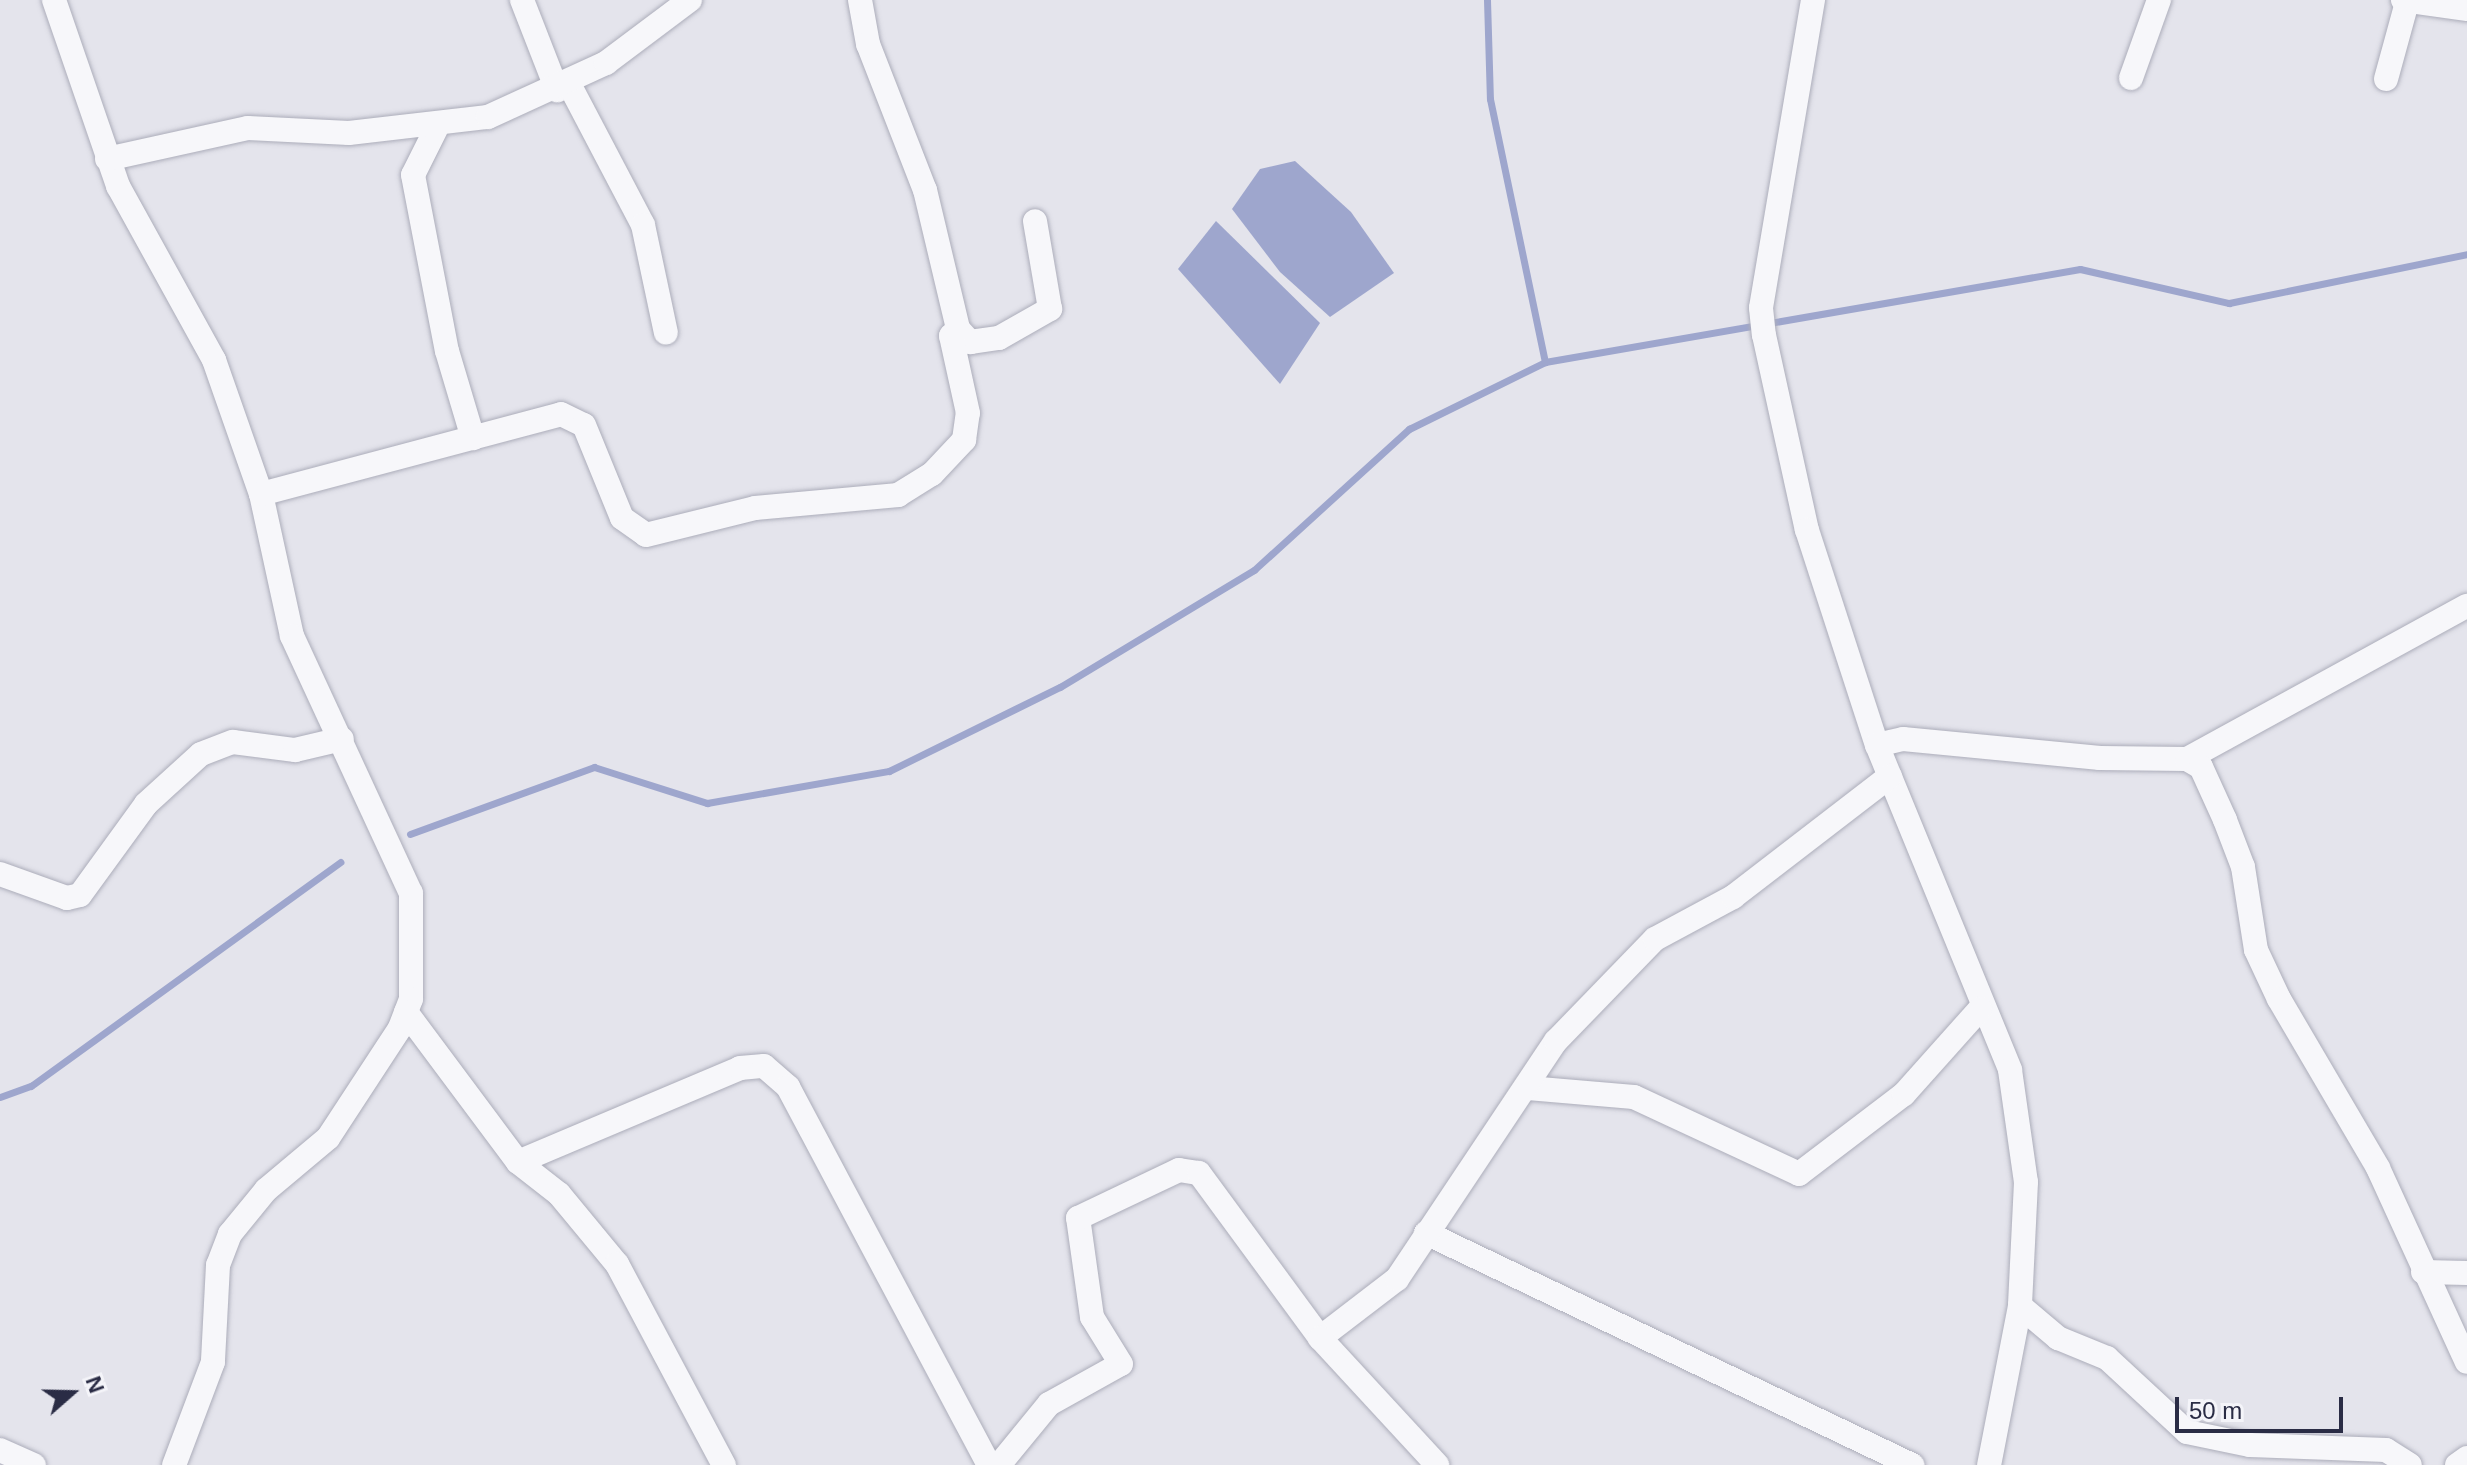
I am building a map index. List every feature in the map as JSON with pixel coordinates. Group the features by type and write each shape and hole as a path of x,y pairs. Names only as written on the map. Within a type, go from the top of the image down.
{"street":[{"path":"54,0 107,159 214,360 261,494 292,636 411,893 406,1012 328,1138 266,1190 230,1234 218,1265 213,1362 174,1465"},
{"path":"522,0 563,87 643,225 666,333"},
{"path":"107,159 248,128 436,129 563,87 690,0"},
{"path":"860,0 868,44 925,190 958,329 970,342 987,342 1039,321 1050,309 1035,221"},
{"path":"1813,0 1761,308 1764,335 1807,530 1877,745 1980,1009 2010,1070 2026,1182 2020,1306 1989,1465"},
{"path":"2131,78 2159,0"},
{"path":"2386,79 2405,1 2467,9"},
{"path":"436,129 413,175 447,351 473,438"},
{"path":"261,494 542,417 574,417 584,425 622,518 646,535 755,508 898,495 932,474 964,440 968,413 951,336 958,329"},
{"path":"2187,759 2467,606"},
{"path":"0,874 67,898 80,895 146,804 201,754 233,742 295,750 342,739"},
{"path":"1877,745 1903,739 2100,758 2187,759 2201,767 2243,867 2256,950 2279,999 2378,1168 2423,1272 2467,1362"},
{"path":"1320,1338 1397,1279 1528,1088 1556,1041 1655,939 1733,897 1890,776"},
{"path":"1528,1088 1634,1097 1799,1174 1904,1094 1980,1009"},
{"path":"406,1012 518,1162 559,1194 617,1264 724,1465"},
{"path":"518,1162 740,1068 764,1066 788,1087 989,1465"},
{"path":"999,1465 1049,1404 1121,1364 1092,1317 1078,1218 1179,1170 1199,1173 1242,1223 1320,1338 1437,1465"},
{"path":"1426,1233 1912,1465"},
{"path":"2423,1272 2467,1273"},
{"path":"2020,1306 2058,1338 2107,1358 2187,1432 2250,1445 2386,1450 2410,1465"},
{"path":"0,1450 34,1465"}],"water":[{"path":"1295,161 1351,212 1394,273 1330,317 1280,272 1232,209 1260,169"},
{"path":"1216,221 1320,323 1280,384 1178,269"}],"waterway":[{"path":"1487,0 1490,99 1545,362"},
{"path":"410,834 594,767 707,803 889,771 1060,687 1254,570 1409,429 1545,362 2080,269 2229,303 2467,254"},
{"path":"0,1097 31,1086 341,862"}]}
